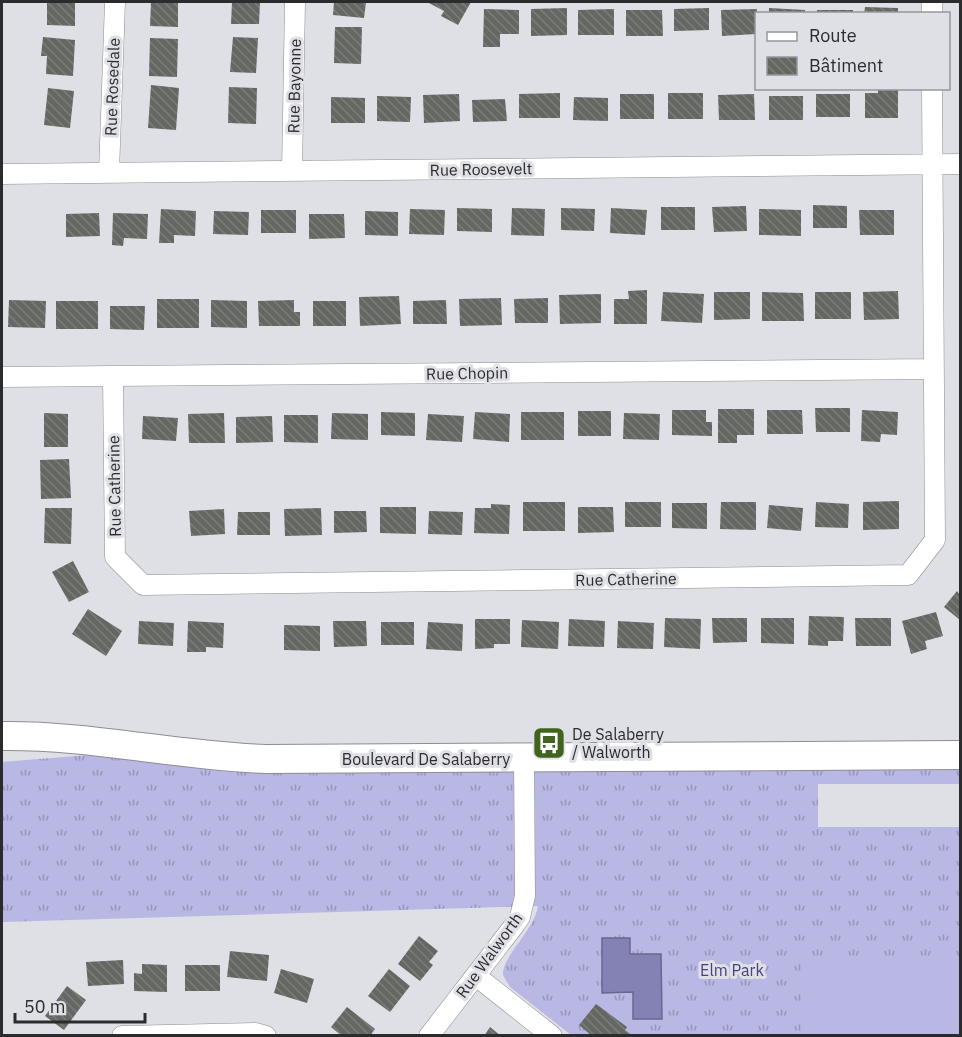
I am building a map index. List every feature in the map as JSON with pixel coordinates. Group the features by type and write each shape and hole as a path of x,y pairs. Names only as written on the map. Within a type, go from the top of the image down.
{"street":[{"name":"Rue Rosedale","path":"109,173 115,2"},
{"name":"Rue Bayonne","path":"292,171 295,2"},
{"name":"Rue Catherine","path":"113,377 115,557 143,585 908,575 935,540 932,90"},
{"name":"Rue Roosevelt","path":"2,174 960,164"},
{"name":"Rue Chopin","path":"2,377 933,369"},
{"name":"Boulevard De Salaberry","path":"2,736 85,739 171,752 240,758 960,755"},
{"name":"Rue Walworth","path":"429,1035 513,927 523,909 525,896 524,758"},
{"path":"476,976 552,1035"},
{"path":"122,1035 255,1033 266,1035"}],"green space":[{"name":"Elm Park","path":"101,754 960,766 960,784 818,784 818,827 960,827 960,1035 571,1035 510,987 503,975 507,960 531,925 538,906 2,922 2,762"},
{"path":"801,963 960,963 960,1035 801,1035"}],"shaded area":[{"path":"602,938 630,938 630,954 661,954 662,1019 633,1019 633,992 602,993"}],"building":[{"path":"47,2 75,2 75,26 47,25"},
{"path":"151,2 178,2 178,27 150,26"},
{"path":"232,2 260,2 259,24 231,24"},
{"path":"334,2 366,2 364,18 333,15"},
{"path":"427,2 471,2 458,25 441,16 444,11"},
{"path":"865,7 898,8 898,12 864,12"},
{"path":"567,8 567,35 531,36 531,9"},
{"path":"709,8 709,30 674,31 674,9"},
{"path":"769,8 805,10 805,12 769,12"},
{"path":"484,9 519,10 519,34 500,34 500,47 483,47"},
{"path":"614,9 614,35 578,35 578,10"},
{"path":"757,9 755,34 722,36 721,10"},
{"path":"626,10 662,10 663,36 626,36"},
{"path":"817,10 853,10 853,12 817,12"},
{"path":"335,27 362,27 361,64 334,63"},
{"path":"43,37 75,40 73,76 46,74 47,56 41,56"},
{"path":"233,37 258,38 256,73 230,72"},
{"path":"150,38 178,39 177,77 149,76"},
{"path":"151,85 179,88 176,130 148,128"},
{"path":"229,87 257,88 256,124 228,123"},
{"path":"48,88 74,91 70,128 44,125"},
{"path":"878,90 898,90 898,118 865,118 865,93 878,93"},
{"path":"560,93 560,118 519,118 519,94"},
{"path":"668,93 703,93 703,119 668,119"},
{"path":"459,94 460,121 424,123 423,95"},
{"path":"620,94 654,94 654,119 620,119"},
{"path":"754,94 755,120 719,120 718,95"},
{"path":"816,94 850,94 850,117 816,117"},
{"path":"377,96 411,97 410,122 377,121"},
{"path":"769,96 803,96 803,120 769,120"},
{"path":"331,97 365,98 365,123 331,123"},
{"path":"574,97 608,98 608,121 573,120"},
{"path":"505,99 507,121 473,122 472,100"},
{"path":"813,205 847,206 847,228 813,228"},
{"path":"746,206 747,231 714,232 712,207"},
{"path":"661,207 695,207 695,230 661,230"},
{"path":"457,208 492,209 492,232 457,231"},
{"path":"512,208 545,209 544,236 511,235"},
{"path":"561,208 595,209 594,231 561,230"},
{"path":"611,208 647,210 645,235 610,233"},
{"path":"161,209 196,211 195,236 174,235 174,243 159,243"},
{"path":"410,209 445,210 444,235 409,234"},
{"path":"759,209 801,210 801,236 759,235"},
{"path":"261,210 296,210 296,233 261,233"},
{"path":"859,210 894,210 894,235 860,235"},
{"path":"214,211 249,212 248,235 213,234"},
{"path":"365,211 398,212 398,236 365,235"},
{"path":"99,213 100,236 66,237 66,214"},
{"path":"113,213 148,214 147,239 124,238 123,246 112,245"},
{"path":"309,214 344,214 345,238 309,239"},
{"path":"647,290 647,324 614,324 614,299 629,299 628,291"},
{"path":"898,291 899,319 864,320 863,292"},
{"path":"663,292 704,294 702,323 661,321"},
{"path":"714,292 750,292 750,319 714,320"},
{"path":"762,292 803,293 804,321 762,321"},
{"path":"815,292 851,292 851,319 815,319"},
{"path":"601,294 601,323 560,324 559,295"},
{"path":"399,296 401,324 360,326 359,297"},
{"path":"501,298 502,325 460,326 459,299"},
{"path":"548,298 548,323 515,323 514,299"},
{"path":"157,299 199,299 199,328 157,328"},
{"path":"9,300 46,301 45,328 8,327"},
{"path":"211,300 247,301 247,328 211,327"},
{"path":"294,300 294,312 300,312 300,326 259,326 258,301"},
{"path":"446,300 447,324 413,324 413,301"},
{"path":"56,301 98,301 98,329 56,329"},
{"path":"313,301 346,301 346,326 313,326"},
{"path":"110,306 145,306 144,330 110,329"},
{"path":"815,408 850,408 850,432 816,432"},
{"path":"718,409 754,409 754,435 737,435 737,443 718,443"},
{"path":"672,410 706,410 706,422 712,422 712,436 672,435"},
{"path":"767,410 802,410 803,434 767,434"},
{"path":"862,410 898,412 897,435 881,434 880,442 861,441"},
{"path":"578,411 611,411 611,436 578,436"},
{"path":"381,412 415,413 415,436 381,435"},
{"path":"475,412 510,414 509,442 473,439"},
{"path":"521,412 564,412 564,440 521,440"},
{"path":"44,413 68,414 68,447 44,447"},
{"path":"224,413 225,443 189,443 188,414"},
{"path":"332,413 368,414 368,440 331,439"},
{"path":"624,413 660,414 659,440 623,439"},
{"path":"428,414 464,416 462,442 426,440"},
{"path":"284,415 318,415 318,443 284,442"},
{"path":"143,416 178,418 176,441 142,439"},
{"path":"272,416 273,442 236,443 236,417"},
{"path":"69,459 71,498 41,499 40,460"},
{"path":"899,501 899,529 863,530 863,502"},
{"path":"523,502 565,502 565,531 523,531"},
{"path":"625,502 661,502 661,527 625,527"},
{"path":"721,502 756,502 756,530 720,529"},
{"path":"816,502 849,504 848,528 815,527"},
{"path":"672,503 707,503 707,529 672,528"},
{"path":"491,504 510,505 509,534 474,533 475,508 491,508"},
{"path":"769,505 803,508 801,531 767,528"},
{"path":"380,507 416,507 416,534 380,533"},
{"path":"578,507 613,507 614,532 578,533"},
{"path":"45,508 72,508 71,544 44,543"},
{"path":"321,508 322,535 285,536 284,509"},
{"path":"224,509 225,534 191,536 189,511"},
{"path":"334,511 366,511 367,532 334,533"},
{"path":"429,511 463,512 462,535 428,534"},
{"path":"238,512 270,512 270,535 237,535"},
{"path":"73,561 89,592 69,602 52,572"},
{"path":"957,591 960,595 960,620 944,607"},
{"path":"88,609 122,631 106,656 72,634"},
{"path":"936,612 943,636 925,641 927,649 911,654 902,621"},
{"path":"809,616 844,617 843,641 828,641 828,646 808,645"},
{"path":"665,618 701,619 700,649 664,647"},
{"path":"712,618 747,618 747,642 713,643"},
{"path":"761,618 794,618 794,644 761,643"},
{"path":"855,618 891,618 891,646 856,646"},
{"path":"475,619 510,619 510,644 494,644 494,648 475,649"},
{"path":"569,619 605,621 604,647 568,646"},
{"path":"522,620 559,622 558,649 521,647"},
{"path":"139,621 174,623 173,646 138,644"},
{"path":"188,621 224,623 223,648 206,647 206,652 187,652"},
{"path":"333,621 366,621 367,646 334,647"},
{"path":"618,621 654,623 653,649 617,648"},
{"path":"381,622 414,622 414,645 381,645"},
{"path":"428,622 463,624 462,651 426,649"},
{"path":"284,625 320,626 320,651 284,650"},
{"path":"419,936 438,951 429,962 433,965 420,981 398,964"},
{"path":"230,951 269,955 267,981 227,977"},
{"path":"123,960 124,984 88,986 86,962"},
{"path":"142,964 167,965 167,992 134,991 134,973 142,974"},
{"path":"185,965 220,965 220,991 185,991"},
{"path":"281,969 314,979 307,1003 274,993"},
{"path":"389,969 410,986 390,1012 368,996"},
{"path":"67,986 86,1000 64,1030 45,1016"},
{"path":"596,1004 627,1027 625,1030 633,1036 592,1036 579,1025"},
{"path":"347,1007 375,1029 370,1036 342,1036 331,1027"},
{"path":"490,1027 501,1036 484,1036"}],"place":[{"name":"De Salaberry / Walworth","path":"549,743"}]}
